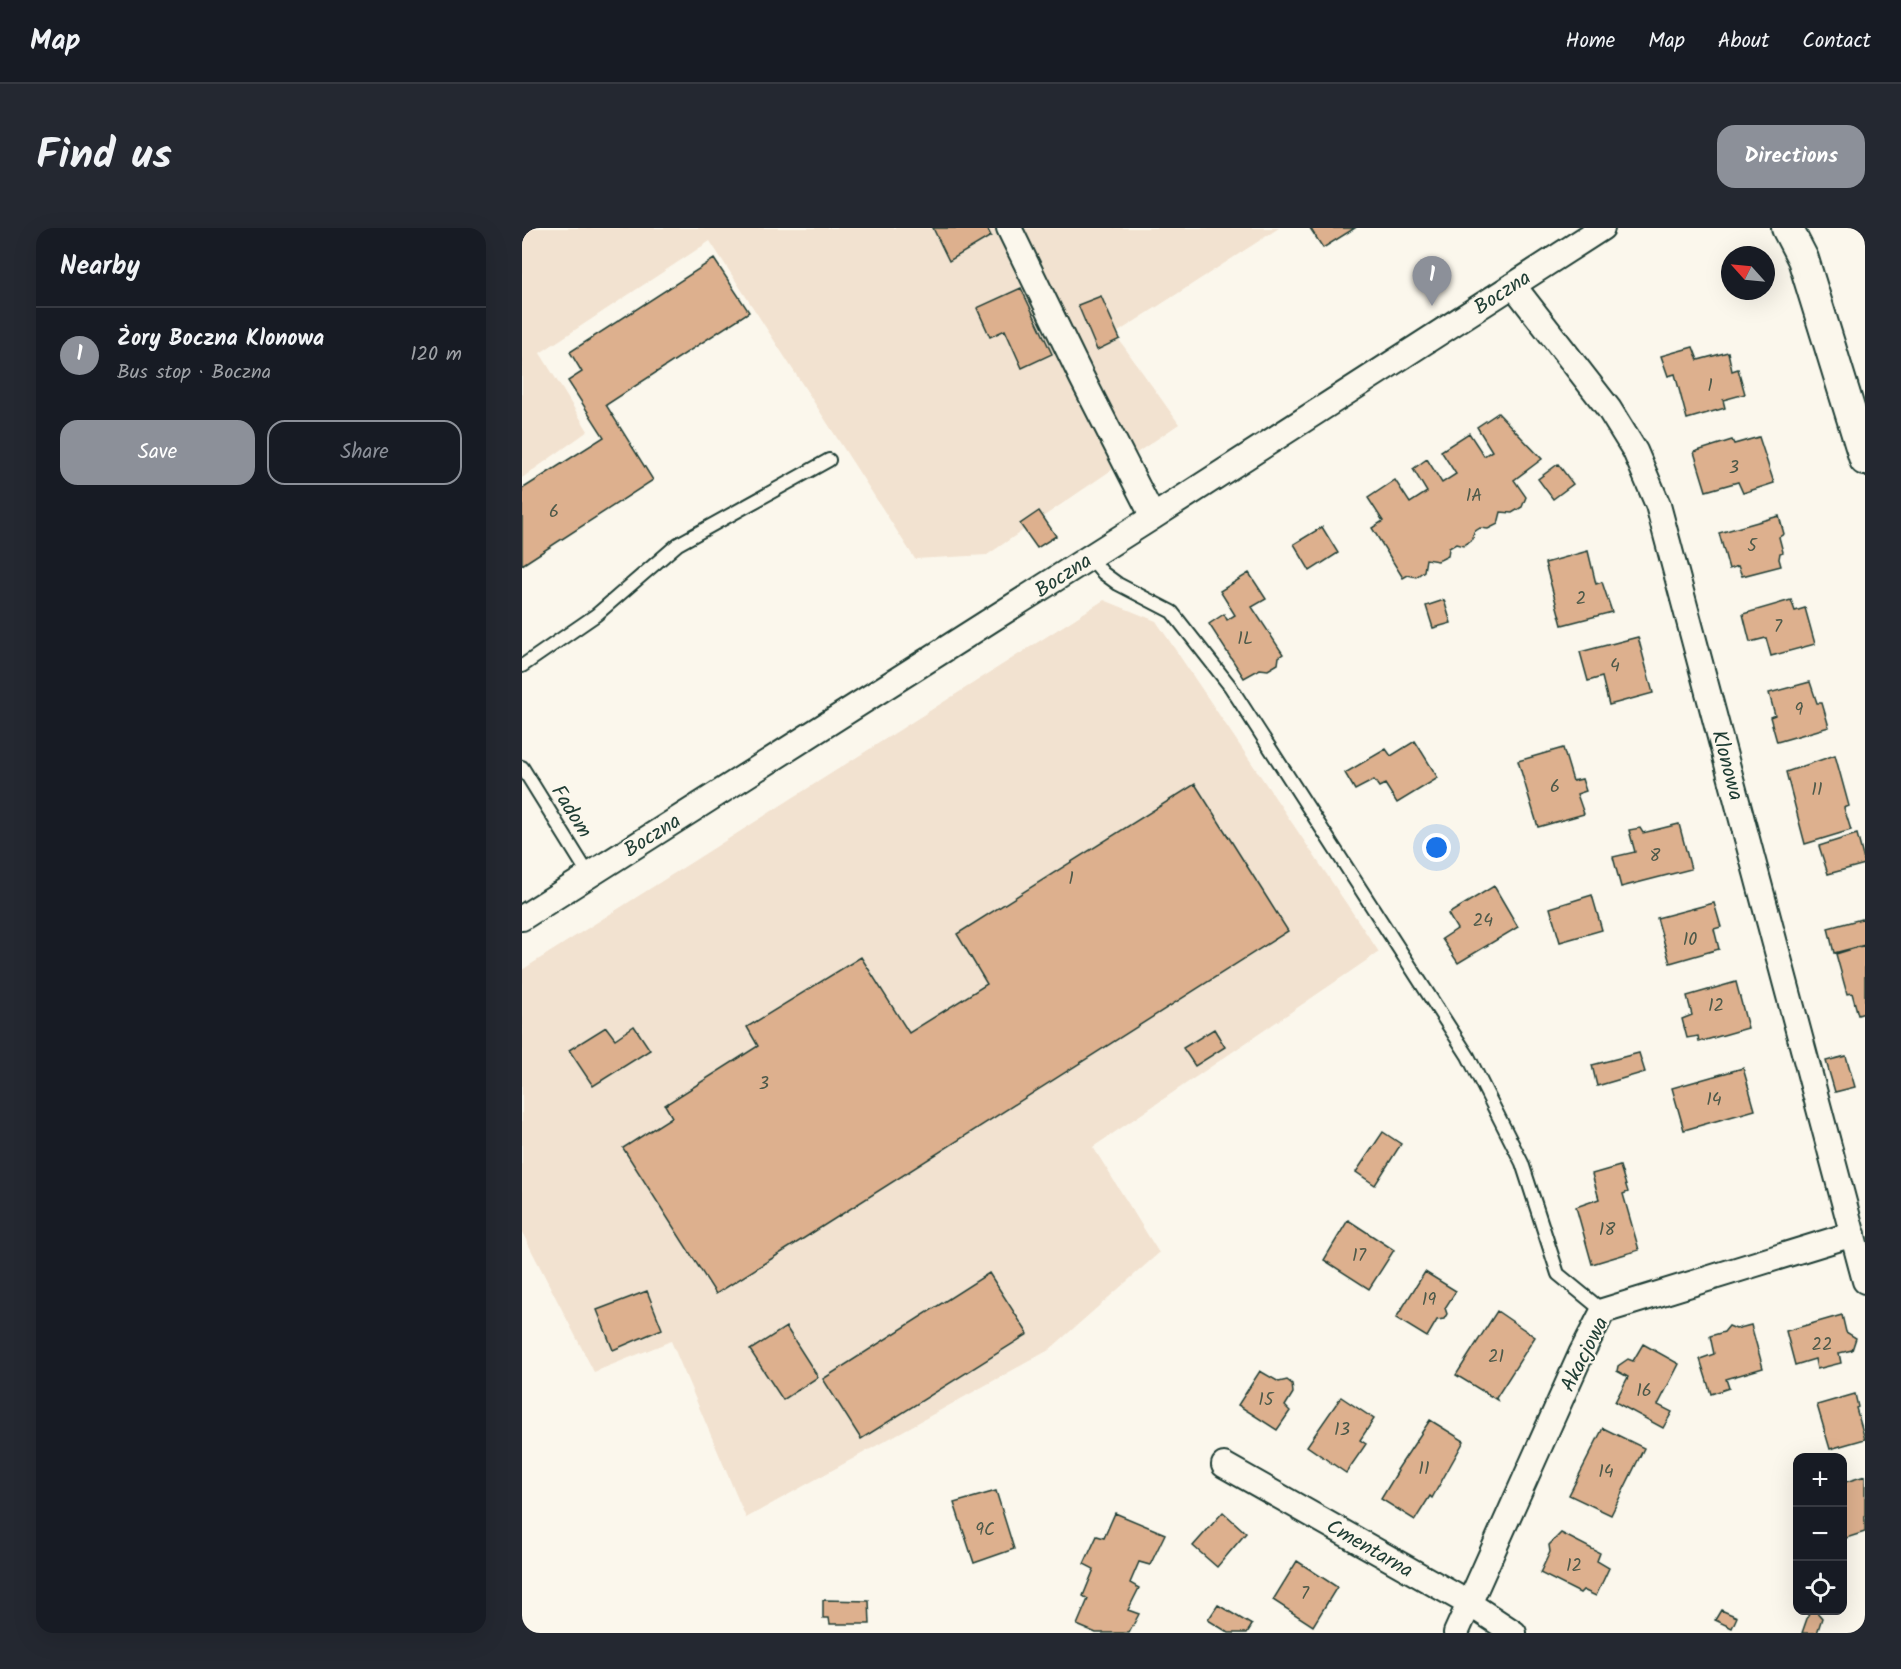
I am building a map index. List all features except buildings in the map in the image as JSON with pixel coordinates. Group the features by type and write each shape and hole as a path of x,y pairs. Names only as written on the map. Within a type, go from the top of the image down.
{"street":[{"path":"1009,228 1153,517"},
{"name":"Boczna","path":"522,918 1153,517 1602,228"},
{"path":"1787,228 1803,259 1865,460"},
{"path":"1802,228 1803,259"},
{"name":"Klonowa","path":"1513,285 1609,409 1635,452 1658,505 1865,1281"},
{"name":"Akacjowa","path":"1456,1633 1576,1365 1603,1311 1853,1234"},
{"name":"Cmentarna","path":"1224,1465 1470,1604 1514,1633"}],"lane":[{"path":"522,666 596,615 678,544 829,460"},
{"path":"1090,557 1103,573 1118,584 1172,612 1230,686 1468,1056 1522,1163 1558,1274 1603,1311"},
{"name":"Fadom","path":"522,767 590,875"}],"shaded area":[{"path":"522,228 1279,228 1115,334 1179,424 987,555 915,559 710,241 540,353 588,431 522,478"},
{"path":"1104,600 1156,621 1379,952 1093,1147 1159,1253 1049,1350 746,1518 671,1341 594,1372 522,1232 522,970"}],"place":[{"name":"Żory Boczna Klonowa","path":"1432,306"}]}
